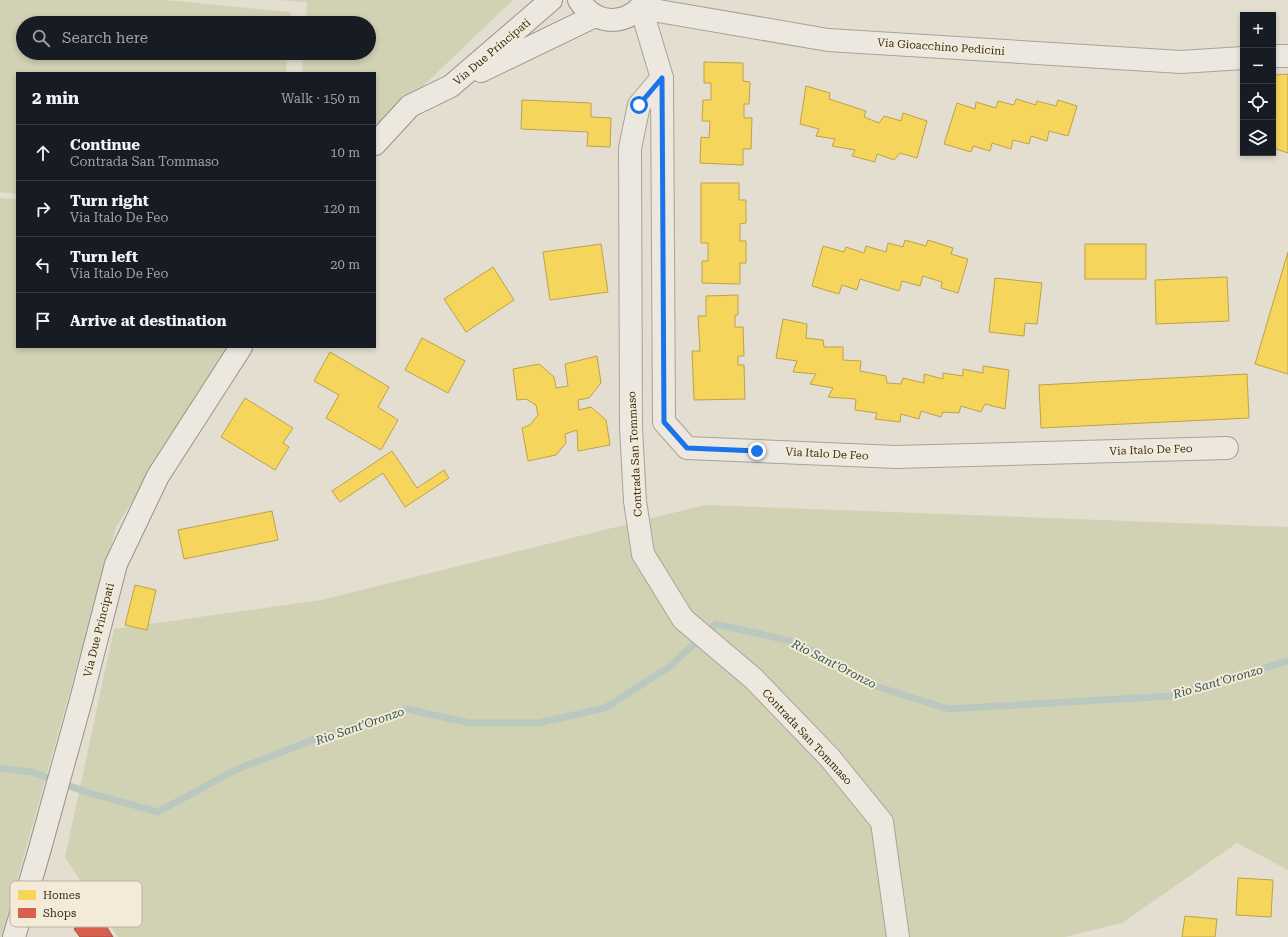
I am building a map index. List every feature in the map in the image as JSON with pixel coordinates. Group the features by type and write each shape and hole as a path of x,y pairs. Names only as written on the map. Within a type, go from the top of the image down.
{"street":[{"name":"Via Due Principati","path":"376,143 410,106 452,86 551,0"},
{"path":"579,0 584,8 595,16 609,20 622,19 630,16 644,4"},
{"name":"Via Gioacchino Pedicini","path":"644,4 828,40 1181,62 1240,58"},
{"name":"Via Italo De Feo","path":"644,4 662,78 664,422 687,448 896,458 1227,448"},
{"path":"452,86 595,16"},
{"path":"1276,56 1288,56"},
{"name":"Contrada San Tommaso","path":"662,78 639,105 630,148 631,428 635,501 643,554 683,619 754,679 830,758 882,822 898,937"},
{"name":"Via Due Principati","path":"30,881 81,700 116,564 158,476 239,348"},
{"name":"Via Due Principati","path":"14,937 17,927"}],"green space":[{"path":"0,0 166,0 291,12 291,16 16,16 16,60 287,60 286,72 16,72 16,194 0,192"},
{"path":"278,0 513,0 420,89 376,126 376,72 302,72 303,60 376,60 376,16 306,16 307,2"},
{"path":"0,198 16,199 16,348 230,348 116,527 17,881 10,881 10,905 0,937"},
{"path":"705,505 1288,527 1288,870 1237,843 1122,923 1065,937 118,937 111,927 142,927 142,881 81,881 65,857 114,629 321,600"}],"building: Homes":[{"path":"704,62 743,63 743,81 750,82 749,104 744,104 744,118 752,118 751,149 743,149 743,165 700,163 701,137 709,138 710,121 702,121 703,100 711,100 711,83 704,83"},
{"path":"1288,74 1288,153 1276,149 1276,75"},
{"path":"806,86 830,93 829,99 866,111 864,117 879,123 884,116 901,121 903,113 927,121 917,158 900,153 894,160 877,154 875,162 852,156 855,150 832,146 835,139 816,136 819,129 800,124"},
{"path":"1016,99 1036,105 1037,101 1056,106 1058,100 1077,106 1068,136 1049,131 1047,141 1031,136 1029,144 1013,140 1011,149 992,143 990,151 973,146 971,152 944,144 957,103 975,109 976,102 996,108 998,101 1014,105"},
{"path":"522,100 591,103 591,117 611,118 610,147 587,146 588,132 521,129"},
{"path":"701,183 739,183 739,200 746,200 746,223 740,224 740,241 746,241 746,263 740,263 740,284 702,283 702,261 708,261 708,243 701,243"},
{"path":"905,240 926,246 928,240 953,248 951,254 968,259 958,293 941,288 942,282 923,276 920,286 902,281 899,291 860,279 857,290 842,285 839,294 812,286 823,246 844,252 846,247 864,253 866,246 886,252 888,243 903,247"},
{"path":"601,244 608,292 550,300 543,252"},
{"path":"1085,244 1146,244 1146,279 1085,279"},
{"path":"1288,252 1288,374 1255,364"},
{"path":"493,267 514,300 466,332 444,299"},
{"path":"1227,277 1229,321 1156,324 1155,280"},
{"path":"995,278 1042,283 1037,324 1025,323 1024,336 989,332"},
{"path":"738,295 738,315 735,315 735,327 743,327 744,356 738,356 738,365 744,365 745,399 694,400 692,351 700,351 698,316 706,316 706,296"},
{"path":"783,319 807,324 806,338 823,340 824,347 843,347 843,360 861,361 860,371 886,376 887,383 901,384 903,378 924,383 924,374 943,379 943,373 963,376 963,369 983,373 983,366 1009,370 1005,409 985,404 981,412 961,406 959,413 943,412 941,417 921,411 919,419 901,414 900,422 875,419 877,413 855,410 856,399 828,397 833,388 810,384 816,374 793,372 797,361 776,358"},
{"path":"422,338 465,361 448,393 405,370"},
{"path":"330,352 389,387 378,407 398,420 381,450 326,418 339,395 314,381"},
{"path":"597,356 601,383 589,398 578,400 579,410 591,407 606,420 610,445 578,451 577,430 565,434 566,443 556,455 528,461 522,428 530,425 538,415 536,405 526,399 517,400 513,369 539,364 554,377 556,388 568,386 565,364"},
{"path":"1247,374 1249,418 1041,428 1039,385"},
{"path":"245,398 293,428 283,443 289,447 275,470 221,437"},
{"path":"392,451 417,488 444,470 449,478 405,507 383,473 340,502 332,491"},
{"path":"272,511 278,540 184,559 178,530"},
{"path":"135,585 156,590 147,630 125,625"},
{"path":"1238,878 1273,880 1271,917 1236,915"},
{"path":"1185,916 1217,919 1215,937 1182,937"}],"building: Shops":[{"path":"77,927 107,927 113,937 80,937 74,929"}],"waterway":[{"name":"Rio Sant'Oronzo","path":"0,768 32,772 86,792 158,812 235,770 318,738 407,709 470,723 538,723 605,708 669,667 716,624 795,642 878,687 948,709 1171,696 1288,661"}],"route":[{"path":"639,105 662,78 664,422 687,448 757,451"}]}
